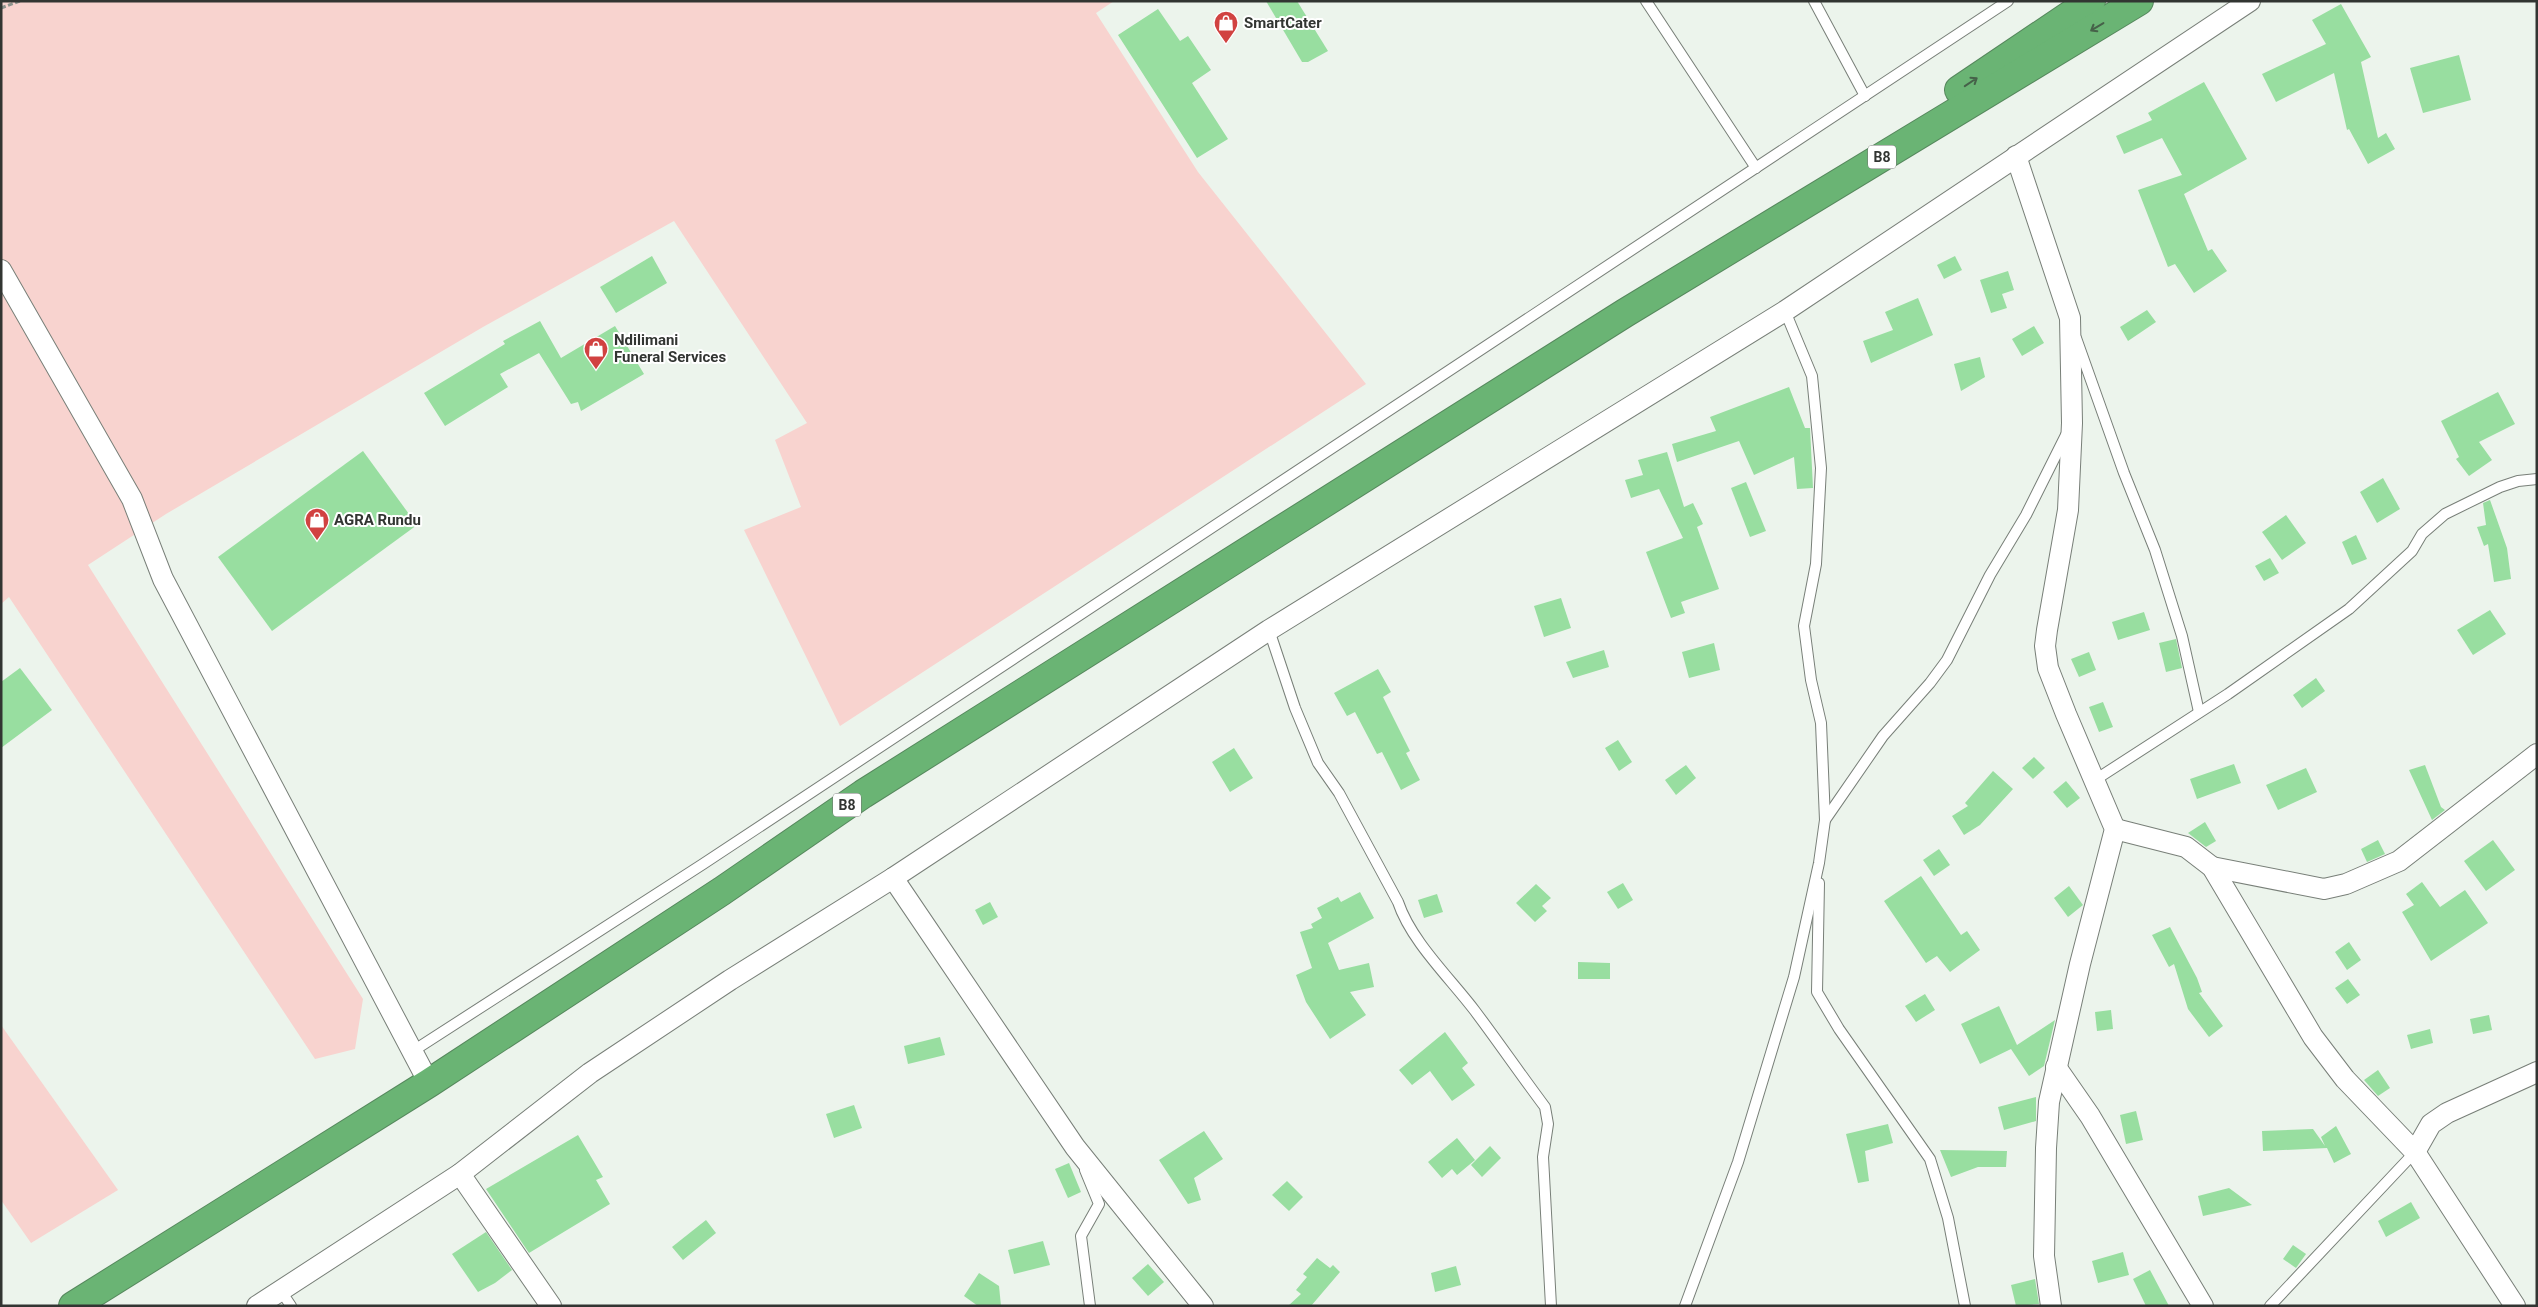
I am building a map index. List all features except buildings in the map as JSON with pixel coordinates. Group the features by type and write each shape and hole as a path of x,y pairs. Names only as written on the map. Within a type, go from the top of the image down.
{"highway":[{"name":"B8","path":"1626,313 2091,1"},
{"name":"B8","path":"73,1306 429,1083 722,891 863,794 1626,313 2139,1"}],"street":[{"path":"257,1306 286,1298 460,1174 590,1072 730,980 893,878 1269,630 1785,311 2250,1"},
{"path":"2016,156 2070,318 2072,423 2068,510 2045,646 2052,677 2115,829 2049,1102 2044,1187 2044,1256 2051,1306"},
{"path":"1,270 132,499 163,579 429,1083"},
{"path":"2212,867 2324,888 2346,884 2398,861 2537,754"},
{"path":"2115,829 2186,847 2212,867 2292,1004 2314,1037 2345,1079 2416,1152 2515,1306"},
{"path":"893,878 1075,1147 1203,1306"},
{"path":"2056,1067 2090,1116 2203,1306"},
{"path":"2416,1152 2431,1124 2447,1113 2537,1072"},
{"path":"460,1174 551,1306"}],"lane":[{"path":"1646,1 1756,168"},
{"path":"1814,1 1865,96"},
{"path":"413,1051 711,858 2008,1"},
{"path":"1685,1306 1738,1162 1794,977 1819,863 1825,820 1825,766 1821,723 1811,680 1804,626 1816,564 1821,468 1812,376 1785,311"},
{"path":"2070,318 2124,473 2155,550 2182,636 2199,712"},
{"path":"1825,820 1883,736 1930,683 1947,660 1990,575 2026,515 2072,423"},
{"path":"2095,780 2199,712 2349,609 2412,551 2422,534 2445,514 2500,487 2518,481 2537,480"},
{"path":"1269,630 1295,708 1318,763 1339,793 1398,902 1402,913 1416,935 1544,1107 1548,1124 1543,1157 1548,1228 1550,1306"},
{"path":"1819,863 1817,992 1839,1029 1930,1159 1948,1218 1965,1306"},
{"path":"1075,1147 1099,1204 1081,1236 1090,1306"},
{"path":"2270,1306 2416,1152"}],"path":[{"path":"1,8 20,1"}],"shaded area":[{"path":"1,1 1114,1 1096,13 1198,172 1366,384 840,726 744,530 801,507 775,440 807,423 674,221 483,327 166,514 88,565 363,999 355,1049 315,1059 9,597 1,604"},
{"path":"1,1025 118,1190 31,1243 1,1200"}],"place":[{"name":"SmartCater","path":"1226,44"},
{"name":"Ndilimani Funeral Services","path":"596,370"},
{"name":"AGRA Rundu","path":"317,541"}]}
